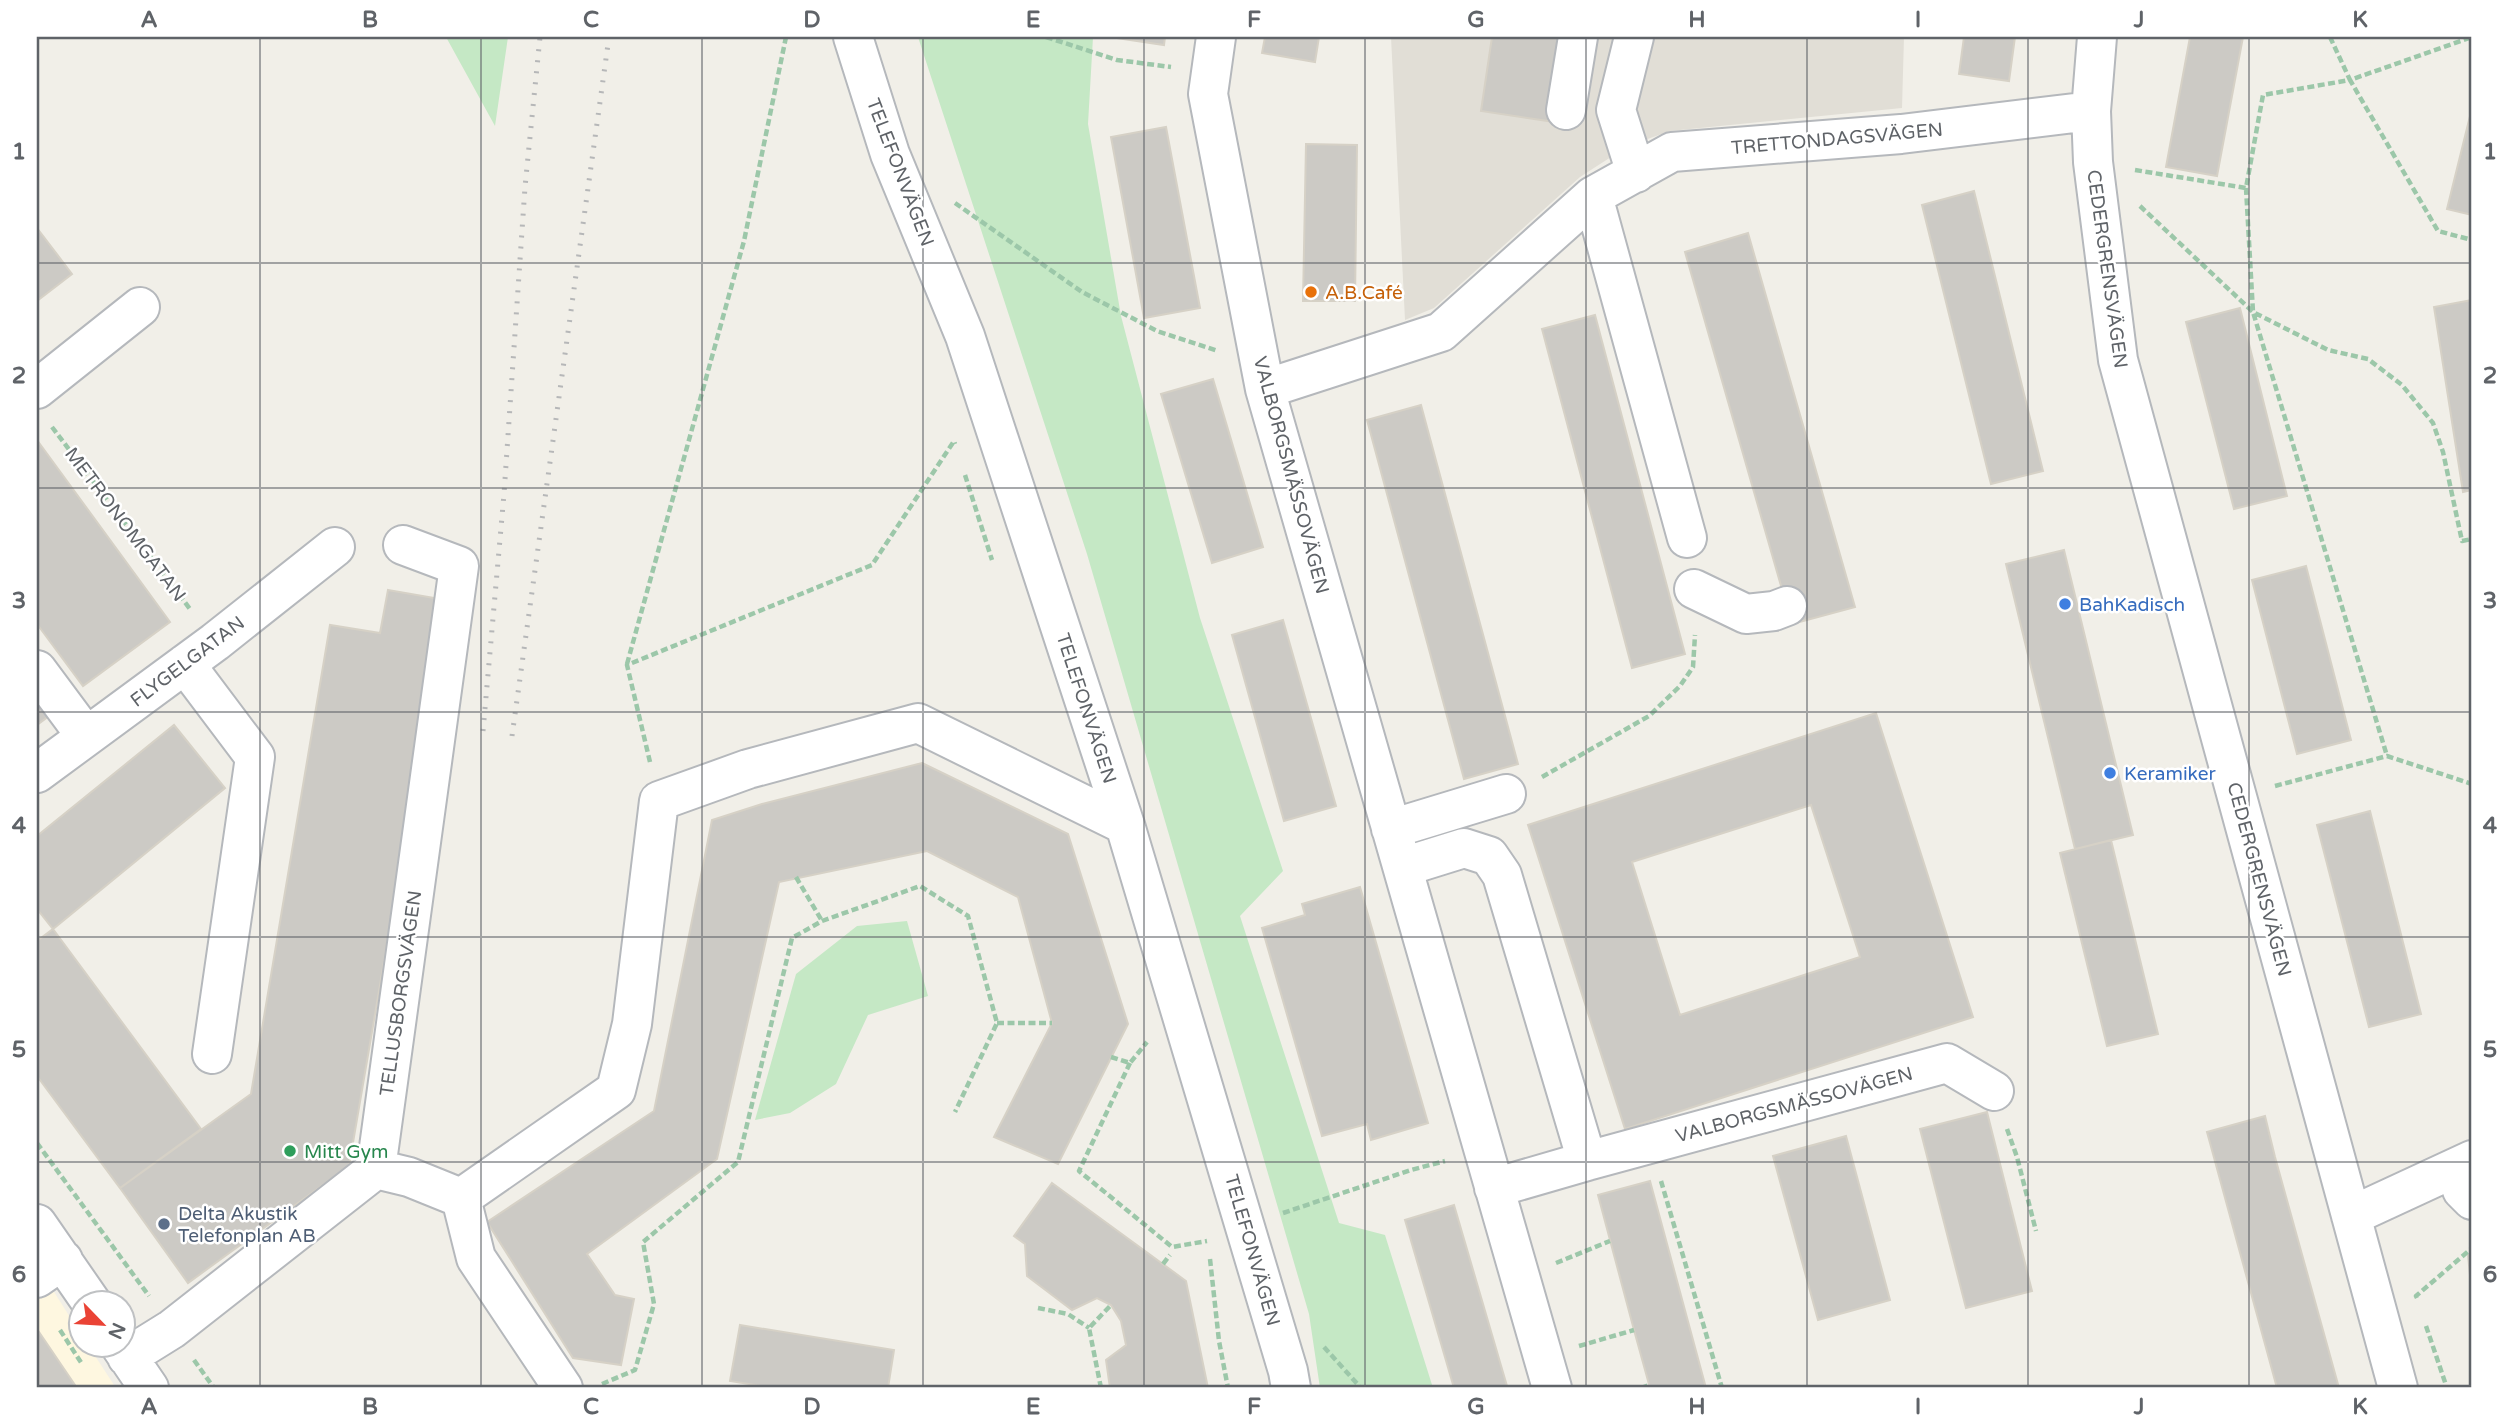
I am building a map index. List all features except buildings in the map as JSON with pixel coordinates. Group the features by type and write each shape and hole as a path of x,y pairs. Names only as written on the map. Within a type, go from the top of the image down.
{"street":[{"name":"TELEFONVÄGEN","path":"853,37 890,153 965,336 1125,825 1231,1232 1289,1371 1291,1388"},
{"name":"VALBORGSMÄSSOVÄGEN","path":"1216,37 1208,94 1265,389 1552,1388"},
{"path":"1566,110 1578,37"},
{"path":"1634,37 1616,110 1636,173"},
{"name":"CEDERGRENSVÄGEN","path":"2096,37 2091,111 2093,162 2118,360 2398,1388"},
{"name":"TRETTONDAGSVÄGEN","path":"1265,389 1441,332 1593,196 1672,152 1901,134 2091,111"},
{"path":"1593,196 1687,538"},
{"path":"41,403 140,307"},
{"name":"TELLUSBORGSVÄGEN","path":"376,1169 458,566 402,545"},
{"name":"FLYGELGATAN","path":"37,774 200,653 335,547"},
{"path":"1694,589 1746,614 1787,607"},
{"path":"200,653 255,757 212,1054"},
{"path":"37,670 86,736"},
{"path":"461,1198 616,1090 632,1024 659,801 748,769 918,723 1125,825"},
{"path":"1391,829 1506,794"},
{"path":"1403,867 1464,848 1489,856 1502,875 1587,1161"},
{"name":"VALBORGSMÄSSOVÄGEN","path":"1494,1188 1947,1063 1994,1091"},
{"path":"136,1345 172,1329 376,1169 409,1177 461,1198"},
{"path":"2351,1216 2469,1183"},
{"path":"461,1198 476,1258 563,1388"},
{"path":"37,1224 50,1269 73,1288"},
{"path":"128,1358 149,1388"}],"path":[{"path":"659,801 627,665 744,241 786,37"},
{"path":"1046,37 1117,60 1172,67"},
{"path":"2330,37 2350,80 2438,231 2472,240"},
{"path":"2387,756 2253,312 2245,188 2263,95 2350,80 2472,37"},
{"path":"2093,162 2245,188"},
{"path":"955,203 1082,292 1157,331 1230,355"},
{"path":"2138,204 2253,312 2328,350 2368,359 2402,385 2433,423 2443,452 2462,541 2472,539"},
{"name":"METRONOMGATAN","path":"41,403 200,653"},
{"path":"627,665 872,565 954,441 958,454"},
{"path":"962,467 982,533"},
{"path":"1506,794 1552,772 1649,716 1679,686 1693,667 1696,629 1694,589"},
{"path":"2237,796 2387,756 2472,784"},
{"path":"796,877 822,921"},
{"path":"592,1388 635,1370 654,1304 643,1242 738,1162 792,938 822,921 920,886 968,916 997,1023 956,1112"},
{"path":"997,1023 1052,1023"},
{"path":"1147,1042 1130,1063 1079,1171 1172,1247 1208,1241 1411,1170 1456,1158"},
{"path":"1111,1057 1130,1063"},
{"path":"1994,1091 2017,1157 2036,1231"},
{"path":"37,1143 214,1388"},
{"path":"1658,1170 1722,1388"},
{"path":"1549,1266 1610,1241"},
{"path":"2421,1309 2416,1296 2472,1248"},
{"path":"1163,1264 1170,1255"},
{"path":"1089,1328 1111,1306"},
{"path":"1038,1308 1068,1314 1089,1328 1101,1388"},
{"path":"2425,1322 2447,1388"},
{"path":"60,1330 82,1365"},
{"path":"1572,1348 1634,1330"},
{"path":"1322,1344 1361,1388"},
{"path":"1641,1388 1649,1385"}],"shaded area":[{"path":"1391,37 1904,37 1902,108 1670,131 1628,146 1580,177 1434,308 1405,320"},
{"path":"44,1276 66,1311 66,1358 96,1358 116,1388 37,1388 37,1280"}],"green space":[{"path":"446,37 508,37 495,126"},
{"path":"918,37 1093,37 1088,124 1121,316 1200,618 1283,871 1240,916 1339,1223 1385,1235 1433,1388 1320,1388 1309,1314 1087,554"},
{"path":"907,921 928,996 868,1015 836,1084 790,1113 755,1120 796,974 857,926"}],"railway":[{"path":"483,731 504,494 525,187 540,37"},
{"path":"512,736 609,37"}],"place":[{"name":"A.B.Café","path":"1311,292"},
{"name":"BahKadisch","path":"2065,604"},
{"name":"Keramiker","path":"2110,773"},
{"name":"Mitt Gym","path":"290,1151"},
{"name":"Delta Akustik Telefonplan AB","path":"164,1224"}]}
